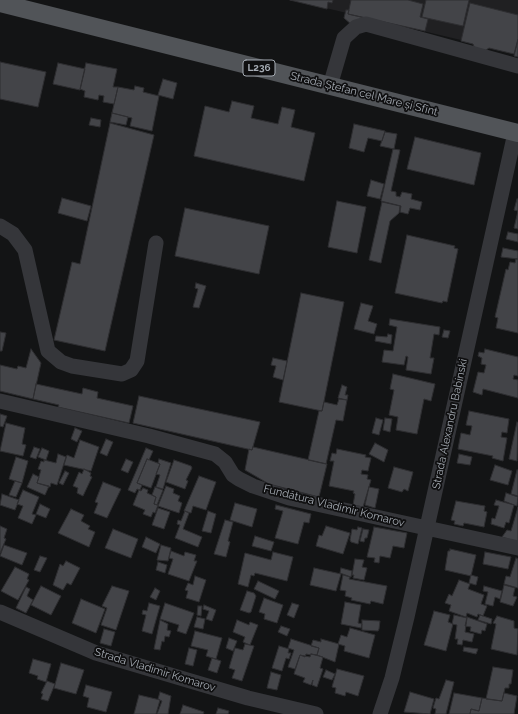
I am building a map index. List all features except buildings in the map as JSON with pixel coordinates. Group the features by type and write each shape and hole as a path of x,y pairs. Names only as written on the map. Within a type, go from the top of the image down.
{"main road":[{"name":"Strada Ștefan cel Mare și Sfînt","path":"0,3 516,133"}],"street":[{"path":"330,86 344,38 356,27 366,24 518,66"},
{"name":"Strada Alexandru Babinski","path":"380,714 392,678 516,133"},
{"path":"0,226 13,234 25,250 35,286 48,351 61,362 72,366 122,374 132,370 137,361 156,243"},
{"name":"Fundătura Vladimir Komarov","path":"0,401 149,436 215,454 225,462 236,478 260,488 345,511 518,548"},
{"name":"Strada Vladimir Komarov","path":"0,612 96,653 248,698 316,714"}],"shaded area":[{"path":"292,0 518,0 518,45 516,53"}]}
